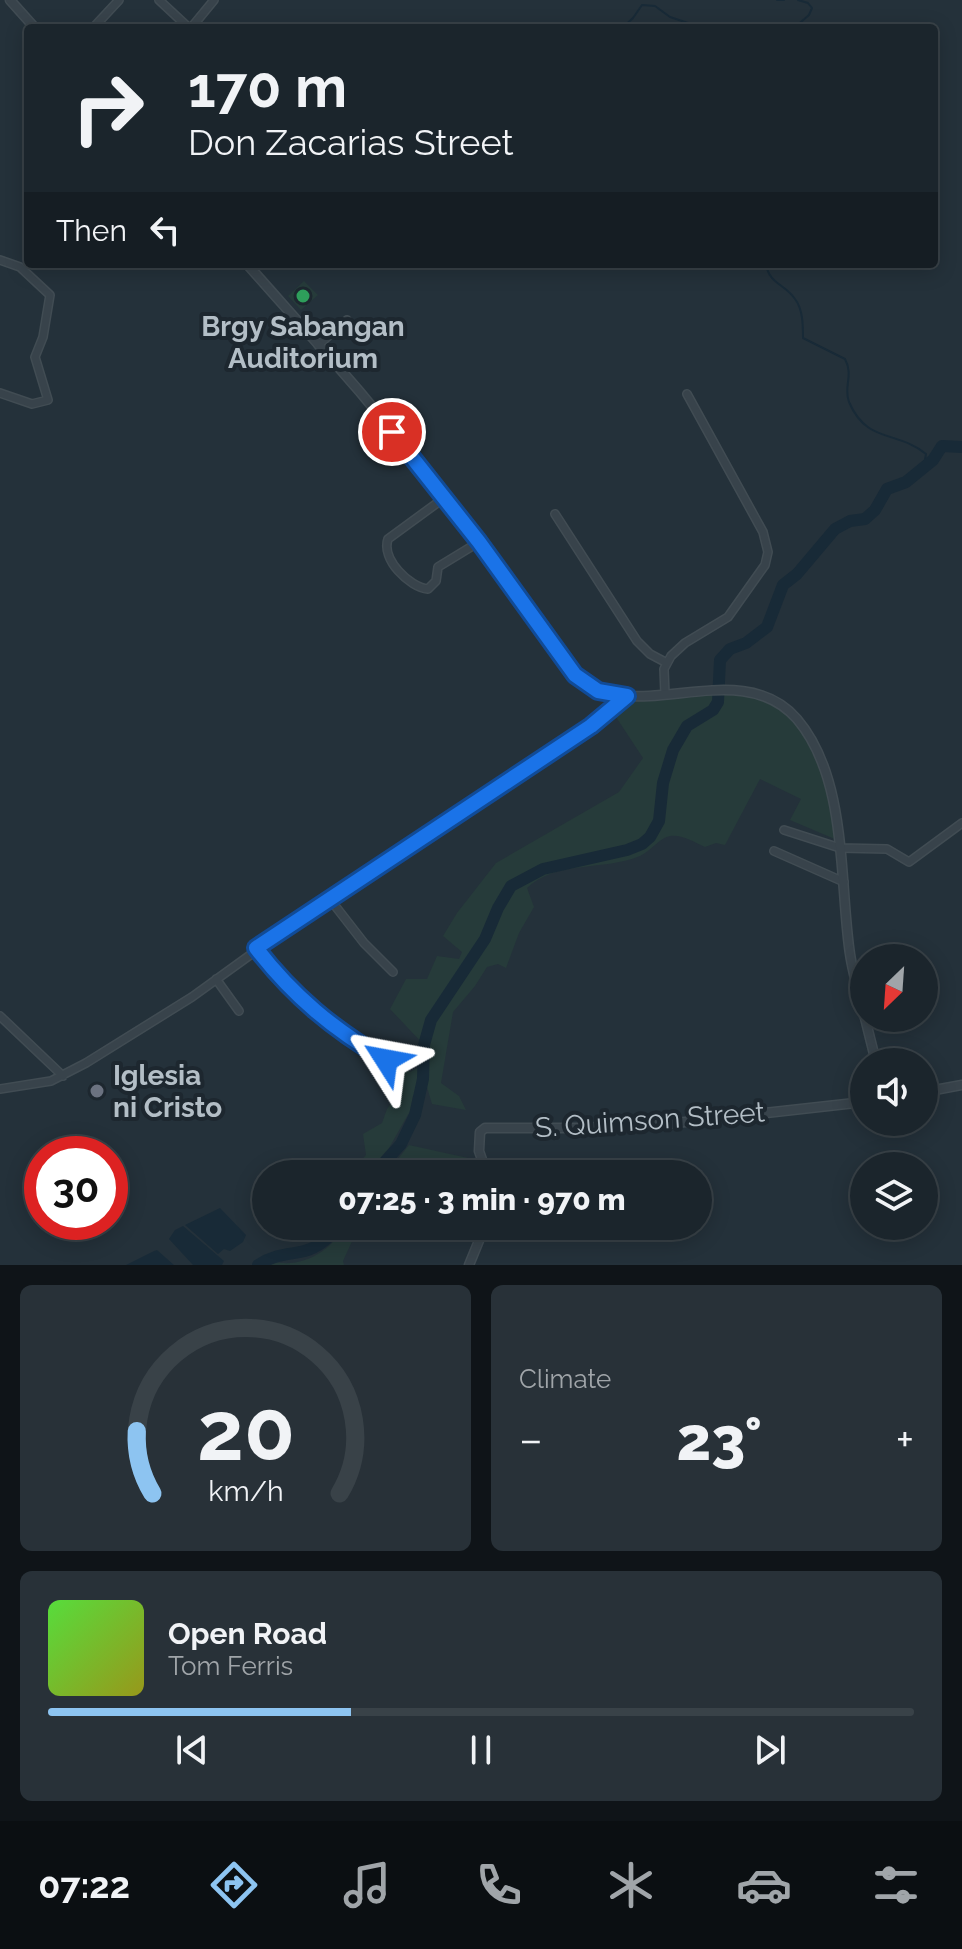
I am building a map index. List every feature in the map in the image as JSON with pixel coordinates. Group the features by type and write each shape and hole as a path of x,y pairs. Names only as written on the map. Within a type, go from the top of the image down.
{"street":[{"path":"10,0 31,24"},
{"path":"97,24 119,0"},
{"path":"159,0 186,24"},
{"path":"193,24 214,0"},
{"path":"0,260 20,267 46,289 50,301 43,337 35,357 48,400 32,404 0,393"},
{"path":"251,268 359,392 444,498 575,675 598,691 627,696 710,689 766,697 789,711 805,729 823,768 840,848 850,957"},
{"path":"318,345 347,320"},
{"path":"665,694 663,674 667,663 685,643 728,617 762,571 768,552 763,532 687,394"},
{"path":"444,498 388,539 388,554 406,579 428,589 436,581 438,567 479,542"},
{"path":"555,514 637,641 650,654 667,663"},
{"path":"0,1089 47,1082 63,1076 192,997 329,898 591,726 627,696"},
{"path":"784,830 840,848 887,849 909,862 962,823"},
{"path":"774,851 844,882"},
{"path":"329,898 364,943 393,972"},
{"path":"256,948 280,980 304,1004 386,1060"},
{"path":"216,979 239,1011"},
{"path":"0,1016 63,1076"},
{"path":"938,1089 962,1085"},
{"name":"S. Quimson Street","path":"484,1160 479,1142 480,1132 485,1128 667,1124 850,1104"},
{"path":"469,1265 479,1240"}],"green space":[{"name":"Brgy Sabangan Auditorium","path":"304,281 318,295 301,310 288,296"},
{"path":"711,688 784,704 820,759 837,840 790,820 801,799 760,779 725,845 716,843 705,847 683,837 670,836 644,854 626,861 566,870 539,879 527,888 534,907 519,933 506,968 498,964 487,967 453,1012 441,1083 459,1096 466,1110 432,1104 422,1070 421,1082 413,1096 410,1111 389,1148 378,1160 362,1160 366,1155 363,1134 382,1123 397,1095 393,1081 400,1074 376,1056 379,1053 410,1072 422,1066 424,1045 390,1009 406,979 427,979 437,956 459,959 462,952 443,936 496,863 619,792 643,758 612,711 632,694"},
{"path":"409,1145 477,1160 397,1160"},
{"path":"353,1240 344,1265 258,1265 266,1261 301,1261 319,1254 334,1241"}],"water":[{"path":"220,1208 246,1235 243,1242 230,1251 224,1249 218,1254 185,1225"},
{"path":"183,1226 224,1261 222,1265 193,1265 169,1239 175,1230"},
{"path":"157,1250 174,1265 126,1265 154,1251"}],"waterway":[{"path":"777,0 784,0"},
{"path":"798,0 812,8 799,24"},
{"path":"626,24 642,5 655,6 670,17 691,24"},
{"path":"767,268 770,276 798,303 803,338 845,359 849,371 847,397 856,415 874,431 926,454 924,466"},
{"path":"387,1160 401,1144 415,1115 423,1079 424,1045 431,1020 485,939 511,886 543,869 627,850 650,837 659,821 663,783 673,750 687,726 713,710 718,702 720,660 730,649 746,643 767,627 783,585 797,574 835,529 850,521 865,519 875,510 887,489 906,482 933,460 942,446 962,447"},
{"path":"258,1265 308,1250 324,1240"}],"place":[{"name":"Brgy Sabangan Auditorium","path":"303,296"},
{"name":"Iglesia ni Cristo","path":"97,1091"}],"route":[{"path":"386,1060 304,1004 280,980 256,948 591,726 627,696 598,691 570,670 479,542 392,432"}]}
